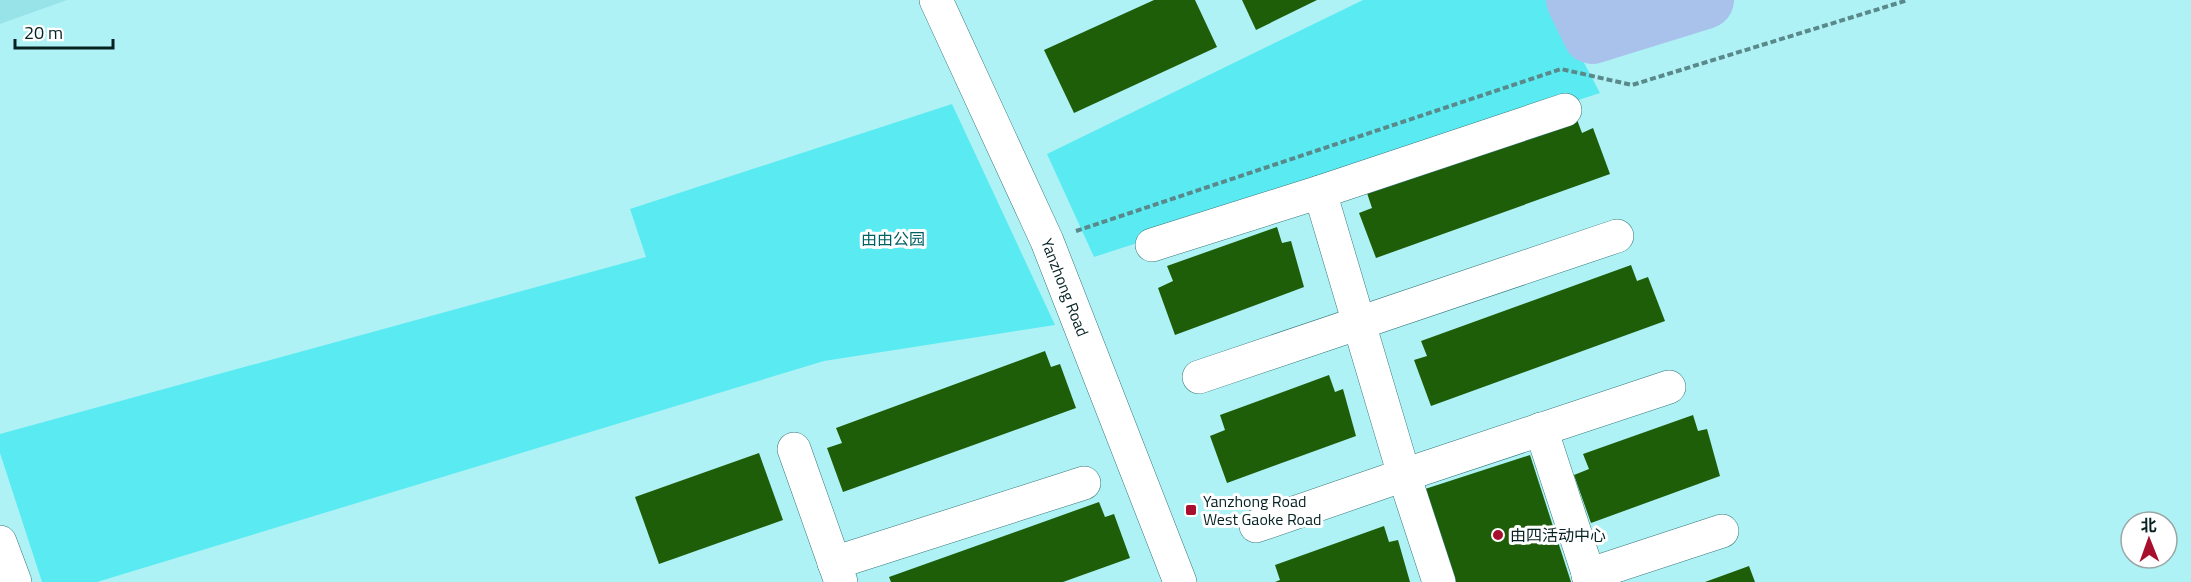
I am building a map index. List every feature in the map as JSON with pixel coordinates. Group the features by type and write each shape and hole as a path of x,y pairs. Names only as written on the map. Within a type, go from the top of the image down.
{"street":[{"name":"Yanzhong Road","path":"936,0 1047,241 1180,582"},
{"path":"1152,245 1320,192 1565,110"},
{"path":"1320,192 1404,475 1439,582"},
{"path":"1198,377 1617,236"},
{"path":"1256,526 1669,387"},
{"path":"1541,429 1589,579 1722,531"},
{"path":"794,449 833,575 1084,483"},
{"path":"0,542 15,582"}],"shaded area":[{"path":"0,0 67,0 0,24"}],"green space":[{"path":"1363,0 1551,0 1600,93 1094,257 1047,154"},
{"name":"由由公园","path":"952,104 1055,325 824,361 97,582 42,582 0,453 0,434 646,257 630,209"}],"building":[{"path":"1154,0 1195,0 1217,47 1074,113 1044,50"},
{"path":"1242,0 1317,0 1256,30"},
{"path":"1576,117 1582,133 1593,128 1610,174 1376,258 1359,213 1372,208 1367,193"},
{"path":"1277,227 1282,243 1291,241 1304,287 1175,335 1158,288 1173,281 1167,266"},
{"path":"1631,265 1637,281 1648,277 1665,321 1431,406 1414,360 1427,356 1421,341"},
{"path":"1045,351 1051,367 1060,364 1076,408 843,492 827,448 842,443 836,428"},
{"path":"1329,375 1335,392 1343,389 1356,436 1227,483 1210,436 1225,430 1220,415"},
{"path":"1693,415 1698,431 1707,429 1720,476 1591,523 1574,475 1589,469 1583,454"},
{"path":"759,453 783,520 659,564 635,497"},
{"name":"由四活动中心","path":"1530,455 1571,582 1456,582 1425,489"},
{"path":"1099,502 1105,517 1114,514 1130,558 1063,582 891,582 889,577"},
{"path":"1384,526 1389,542 1398,540 1410,582 1275,582 1280,580 1275,565"},
{"path":"1749,566 1755,582 1705,582"}],"waterway":[{"path":"1575,0 1592,35 1705,0"}],"place":[{"name":"Yanzhong Road West Gaoke Road","path":"1191,510"},
{"name":"由四活动中心","path":"1498,535"}]}
